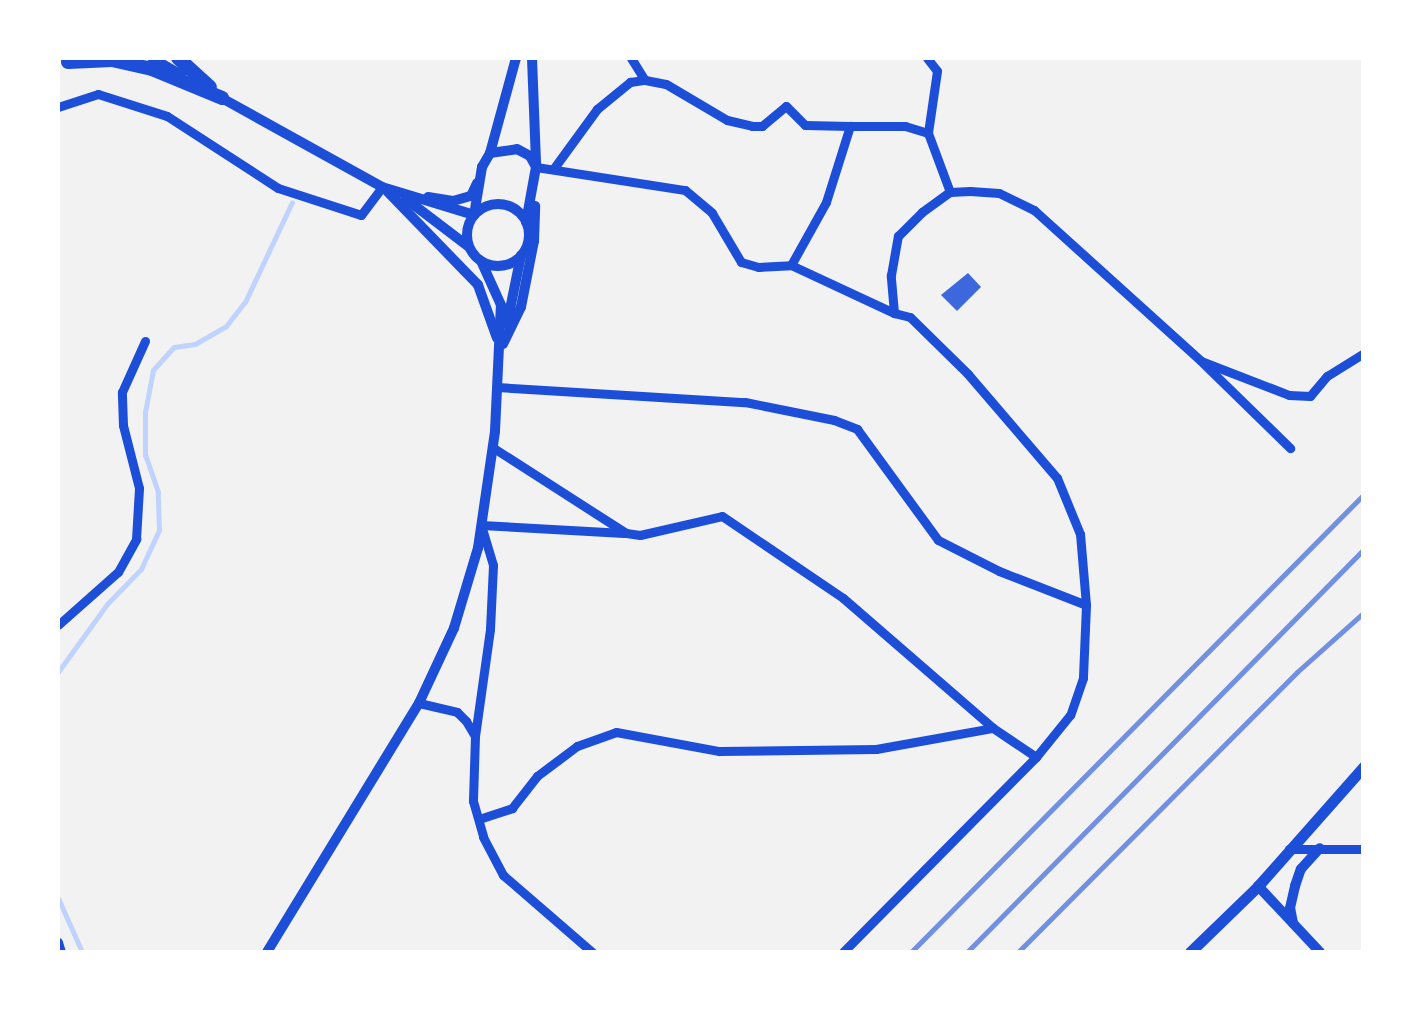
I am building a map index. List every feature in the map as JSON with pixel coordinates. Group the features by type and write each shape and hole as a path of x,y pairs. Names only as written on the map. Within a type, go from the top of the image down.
{"highway":[{"path":"178,58 222,98"},
{"path":"70,62 126,63 222,98"}],"main road":[{"path":"1190,952 1258,886 1364,766"}],"street":[{"path":"152,58 382,187 474,215 498,204 514,209 526,222"},
{"path":"397,192 453,201 470,196 490,153 516,58"},
{"path":"500,349 520,306 534,241 532,58"},
{"path":"630,58 645,80"},
{"path":"927,58 937,71 928,133 950,192"},
{"path":"554,168 598,109 630,82 645,80 684,92 726,120 752,126 762,126 786,106 805,125 905,126 928,133"},
{"path":"58,107 98,94 167,116 278,188 361,215 382,187"},
{"path":"791,264 826,202 850,126"},
{"path":"490,153 517,149 530,156 536,167 526,222 528,239 500,349"},
{"path":"536,167 686,190 712,213 742,262 758,267 791,264 910,317 968,374 1057,478 1080,534 1086,605 1084,678 1077,700 1036,757 844,952"},
{"path":"470,248 467,230 474,215 480,178"},
{"path":"382,187 408,209 478,286 500,349"},
{"path":"267,952 419,703 454,628 482,525 492,448 502,304 481,261 470,248 397,192"},
{"path":"894,313 891,275 898,236 950,192 999,193 1034,210 1202,361 1290,448"},
{"path":"481,261 506,264 521,255"},
{"path":"58,625 118,572 136,539 139,488 123,425 122,392 145,341"},
{"path":"1202,361 1289,395 1310,396 1327,376 1364,353"},
{"path":"496,387 745,402 834,420 857,429 868,441 938,540 999,572 1086,605"},
{"path":"492,448 626,533"},
{"path":"482,525 640,535 722,516 844,598 992,728 1036,757"},
{"path":"482,525 492,581 475,736 473,801 503,874 592,952"},
{"path":"419,703 457,712 475,736"},
{"path":"479,819 512,808 537,776 577,746 616,732 718,750 876,749 992,728"},
{"path":"1294,924 1290,908 1294,886 1301,869 1320,848"},
{"path":"1290,849 1364,848"},
{"path":"1258,886 1320,952"},
{"path":"58,942 61,952"}],"building":[{"path":"968,273 981,287 957,311 941,295"}],"waterway":[{"path":"58,672 107,604 141,569 159,530 158,492 145,455 145,412 153,370 174,347 195,344 226,326 245,302 292,202"},
{"path":"58,898 82,952"}],"railway":[{"path":"911,952 1364,494"},
{"path":"967,952 1364,549"},
{"path":"1018,952 1297,672 1364,612"}]}
